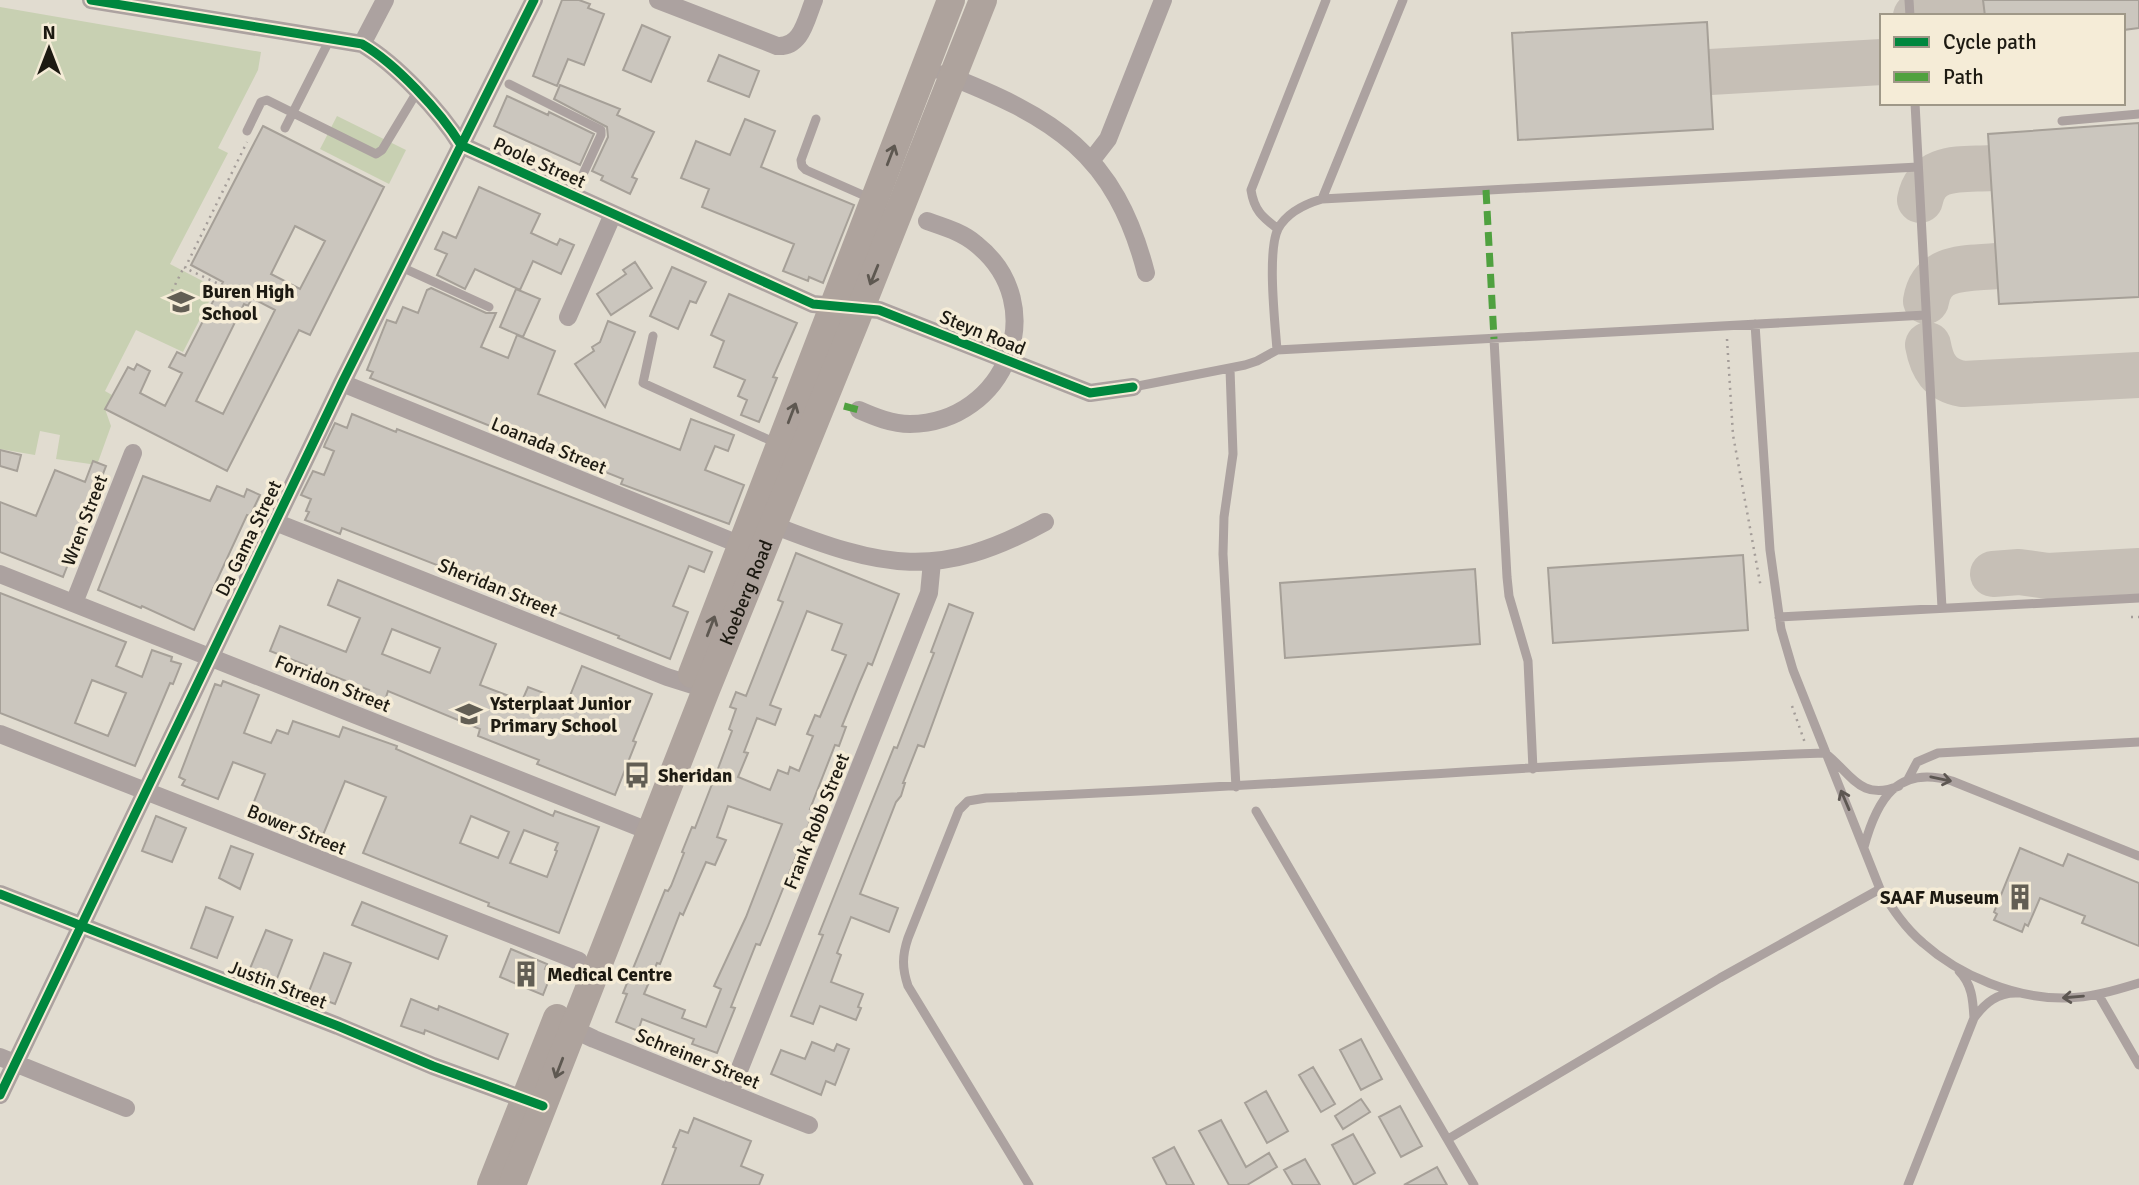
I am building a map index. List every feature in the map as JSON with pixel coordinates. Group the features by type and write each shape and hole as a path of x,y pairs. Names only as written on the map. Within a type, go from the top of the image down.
{"main road":[{"name":"Koeberg Road","path":"491,1185 573,1029 642,828 697,686 741,545 951,0"},
{"name":"Koeberg Road","path":"697,686 773,525 983,0"},
{"name":"Koeberg Road","path":"512,1185 534,1103 579,961 642,828"}],"street":[{"name":"Poole Street","path":"91,0 158,6 362,44 381,55 450,128 461,145 813,304 834,305"},
{"path":"362,44 385,0"},
{"name":"Da Gama Street","path":"0,1095 8,1060 82,926 399,266 534,0"},
{"path":"658,0 696,7 777,46 786,47 800,36 814,0"},
{"path":"1091,161 1108,139 1163,0"},
{"path":"924,67 1006,100 1052,127 1091,161 1114,189 1132,225 1146,273"},
{"path":"568,317 613,214"},
{"path":"859,410 882,421 908,424 934,422 958,414 980,399 997,380 1006,360 1015,332 1014,308 1008,283 976,244 954,230 928,221"},
{"name":"Steyn Road","path":"834,305 883,311 1090,393 1133,387"},
{"name":"Loanada Street","path":"342,383 741,545"},
{"name":"Wren Street","path":"74,603 133,453"},
{"name":"Sheridan Street","path":"275,522 654,672 697,686"},
{"path":"773,525 831,547 870,558 932,562 992,548 1045,522"},
{"name":"Frank Robb Street","path":"730,1093 929,593 932,562"},
{"name":"Forridon Street","path":"0,574 642,828"},
{"name":"Bower Street","path":"0,734 579,961"},
{"name":"Justin Street","path":"0,894 433,1066 534,1103"},
{"name":"Schreiner Street","path":"573,1029 809,1125"},
{"path":"8,1060 126,1108"}],"lane":[{"path":"1278,229 1253,206 1251,190 1326,0"},
{"path":"1322,199 1403,0"},
{"path":"285,128 330,39"},
{"path":"509,84 601,131 572,196"},
{"path":"247,131 263,101 267,100 376,154 382,150 417,92"},
{"path":"1915,105 1942,608"},
{"path":"2062,121 2139,114"},
{"path":"816,119 801,160 802,166 874,199"},
{"path":"1277,350 1273,254 1278,229 1304,204 1322,199 1918,167"},
{"path":"399,266 489,307"},
{"path":"1133,387 1230,369 1257,361 1277,350 1926,314"},
{"path":"1755,324 1770,550 1779,617 1793,670 1880,889 1898,917 1923,943 1963,974 1970,987 1974,1017"},
{"path":"653,336 643,383 780,444"},
{"path":"1494,339 1508,596 1528,660 1533,769"},
{"path":"1230,369 1233,454 1224,517 1223,555 1236,787"},
{"path":"1779,617 2139,598"},
{"path":"1864,847 1875,811 1884,797 1903,784 1917,762 1938,753 2139,742"},
{"path":"1030,1185 908,986 902,969 902,955 908,937 959,810 974,799 1236,787 1721,756 1825,753 1838,763 1853,781 1864,788 1884,791 1929,776 1952,781 2139,856"},
{"path":"1256,811 1474,1185"},
{"path":"1448,1139 1720,978 1880,889"},
{"path":"1951,964 1985,982 2027,993 2065,998 2098,994 2139,983"},
{"path":"1908,1185 1974,1017 1983,1005 1996,997 2027,993"},
{"path":"2098,994 2139,1065"}],"path":[{"path":"172,291 247,144 247,131"},
{"path":"185,268 223,286"},
{"path":"2131,617 2139,617"}],"green space":[{"path":"0,7 261,52 258,70 218,148 228,153 170,264 216,288 183,352 136,330 105,391 112,395 105,409 111,426 97,465 56,459 60,435 40,431 35,455 0,449"},
{"path":"337,116 406,150 389,184 320,149"}],"building":[{"path":"562,0 579,0 590,4 588,8 604,14 584,65 568,59 557,86 533,76"},
{"path":"1983,0 2139,0 2139,28 2125,30 2125,14 1985,14"},
{"path":"1707,22 1713,129 1518,140 1512,33"},
{"path":"642,25 670,37 651,82 623,70"},
{"path":"719,55 759,71 749,97 708,81"},
{"path":"560,85 620,109 617,115 654,132 632,177 637,179 630,194 601,180 603,176 592,171 608,137 607,127 554,99"},
{"path":"507,96 548,115 549,112 594,134 580,165 494,126"},
{"path":"745,119 775,131 761,167 854,205 823,283 809,277 808,281 783,271 794,244 702,207 709,189 681,178 696,141 730,155"},
{"path":"2139,123 2139,297 1999,304 1988,134"},
{"path":"263,126 384,187 310,335 299,330 227,471 105,409 128,367 134,370 137,364 150,371 140,393 165,406 182,373 169,367 177,352 185,356 223,282 191,265","holes":["295,226 325,241 300,289 271,274","252,298 275,310 223,414 196,401 244,304 248,306"]},
{"path":"479,187 540,214 531,233 557,245 560,239 574,245 561,274 533,261 520,290 475,269 465,289 437,275 447,254 435,249 443,232 456,238"},
{"path":"635,262 652,288 611,315 597,294 626,274 623,270"},
{"path":"672,267 706,282 696,303 690,301 678,329 650,316"},
{"path":"431,288 486,313 496,313 481,347 508,358 517,335 555,351 538,394 680,450 691,419 734,435 728,451 715,446 705,470 744,485 729,524 621,484 623,479 370,378 373,372 367,370 387,320 396,323 403,307 418,313 427,290"},
{"path":"516,289 540,299 523,337 500,327"},
{"path":"729,294 797,323 773,377 777,378 759,422 741,415 747,400 738,396 745,380 714,367 724,341 711,335"},
{"path":"608,321 635,332 605,407 575,364 594,351 592,347 600,342"},
{"path":"352,414 396,432 397,429 712,552 704,572 689,566 673,606 688,612 670,659 618,638 619,636 342,528 340,534 305,520 311,499 301,495 313,471 324,475 334,451 324,447 335,423 347,428"},
{"path":"0,450 21,455 17,471 0,466"},
{"path":"93,461 106,466 63,577 0,552 0,502 36,516 55,470 85,482"},
{"path":"143,476 210,501 217,486 244,497 247,489 260,495 250,516 247,515 194,630 142,606 141,608 98,590"},
{"path":"796,553 899,594 872,665 868,663 842,726 846,727 839,746 835,745 810,809 814,811 760,945 756,944 731,1007 735,1008 717,1053 692,1044 694,1039 642,1019 638,1031 616,1022 627,994 623,993 665,890 668,891 671,886 684,853 682,852 692,827 695,828 732,731 729,729 736,709 730,707 736,692 746,696 783,602 778,600","holes":["807,611 842,624 832,650 846,655 820,717 815,715 807,734 813,736 799,771 790,767 788,774 778,770 770,790 738,777 748,753 744,752 757,718 775,725 781,709 770,705","728,806 782,824 746,917 714,986 721,989 706,1027 682,1018 685,1010 644,994 706,862 715,865 726,840 717,837"]},
{"path":"1743,555 1748,630 1553,643 1548,568"},
{"path":"1475,569 1480,644 1285,658 1280,583"},
{"path":"338,580 496,644 480,685 522,701 528,687 544,693 540,704 563,713 582,666 652,694 615,795 537,764 539,760 478,736 480,729 388,691 385,700 367,693 369,690 270,651 280,626 346,652 360,618 328,605","holes":["392,629 440,648 430,673 382,654"]},
{"path":"0,593 126,642 116,666 142,677 152,650 172,657 171,661 181,664 173,684 170,683 135,766 0,713","holes":["92,680 126,693 108,736 75,723"]},
{"path":"949,604 973,613 924,747 918,745 903,783 901,796 896,802 860,894 898,908 889,932 851,917 837,953 841,955 831,982 863,994 858,1007 861,1008 856,1020 820,1006 813,1024 791,1016 823,935 819,934 934,653 931,652"},
{"path":"223,681 259,695 244,733 271,743 277,730 288,734 293,721 339,737 343,727 397,746 396,749 553,816 555,811 599,827 559,933 363,853 386,797 345,781 321,840 250,812 265,774 233,762 218,799 182,785 185,780 179,777 215,684 221,686","holes":["471,816 509,832 498,858 460,843","524,830 558,843 547,877 510,863"]},
{"path":"156,816 186,828 172,862 142,851"},
{"path":"231,846 253,854 240,889 219,878"},
{"path":"2020,848 2063,866 2068,854 2139,883 2139,946 2082,923 2085,916 2040,898 2028,926 2025,924 2022,932 1994,920 1997,914 1994,912"},
{"path":"362,902 447,936 438,959 352,925"},
{"path":"206,907 233,917 217,958 191,948"},
{"path":"266,930 292,940 276,981 249,971"},
{"name":"Medical Centre","path":"511,949 547,964 545,969 552,972 543,995 500,977"},
{"path":"324,953 351,963 335,1004 308,994"},
{"path":"411,999 438,1010 439,1006 508,1034 498,1059 425,1030 424,1034 401,1026"},
{"path":"1361,1039 1382,1079 1361,1090 1340,1050"},
{"path":"812,1042 834,1051 837,1044 849,1049 835,1085 826,1081 821,1095 771,1074 781,1050 805,1059"},
{"path":"1313,1067 1335,1104 1321,1112 1299,1075"},
{"path":"1266,1091 1288,1131 1267,1143 1245,1103"},
{"path":"1361,1099 1370,1112 1343,1129 1335,1116"},
{"path":"1400,1106 1422,1146 1401,1157 1379,1117"},
{"path":"694,1118 751,1141 741,1166 763,1175 759,1185 662,1185 680,1130 688,1133"},
{"path":"1221,1120 1246,1167 1269,1153 1277,1167 1247,1185 1229,1185 1199,1131"},
{"path":"1353,1134 1375,1173 1354,1185 1332,1145"},
{"path":"1174,1147 1194,1185 1167,1185 1153,1158"},
{"path":"1305,1159 1320,1185 1293,1185 1284,1170"},
{"path":"1437,1167 1447,1185 1404,1185"}],"taxiway":[{"path":"1919,14 1938,4 1983,1"},
{"path":"1710,72 1880,62"},
{"path":"1920,200 1924,188 1938,175 1947,171 1991,168"},
{"path":"1926,301 1930,289 1943,274 1997,266"},
{"path":"1928,345 1938,371 1948,379 1963,384 2139,375"},
{"path":"1993,574 2019,572 2048,576 2139,571"}],"marked path":[{"path":"1486,190 1494,339"},
{"path":"844,406 859,410"}],"cycle path":[{"path":"91,0 362,44 389,63 416,89 461,145 813,304 879,310 1090,393 1133,387"},
{"path":"0,1095 342,383 534,0"},
{"path":"0,894 338,1026 433,1066 543,1106"}],"place":[{"name":"Buren High School","path":"181,302"},
{"name":"Ysterplaat Junior Primary School","path":"469,714"},
{"name":"Sheridan","path":"637,775"},
{"name":"SAAF Museum","path":"2020,897"},
{"name":"Medical Centre","path":"526,974"}]}
